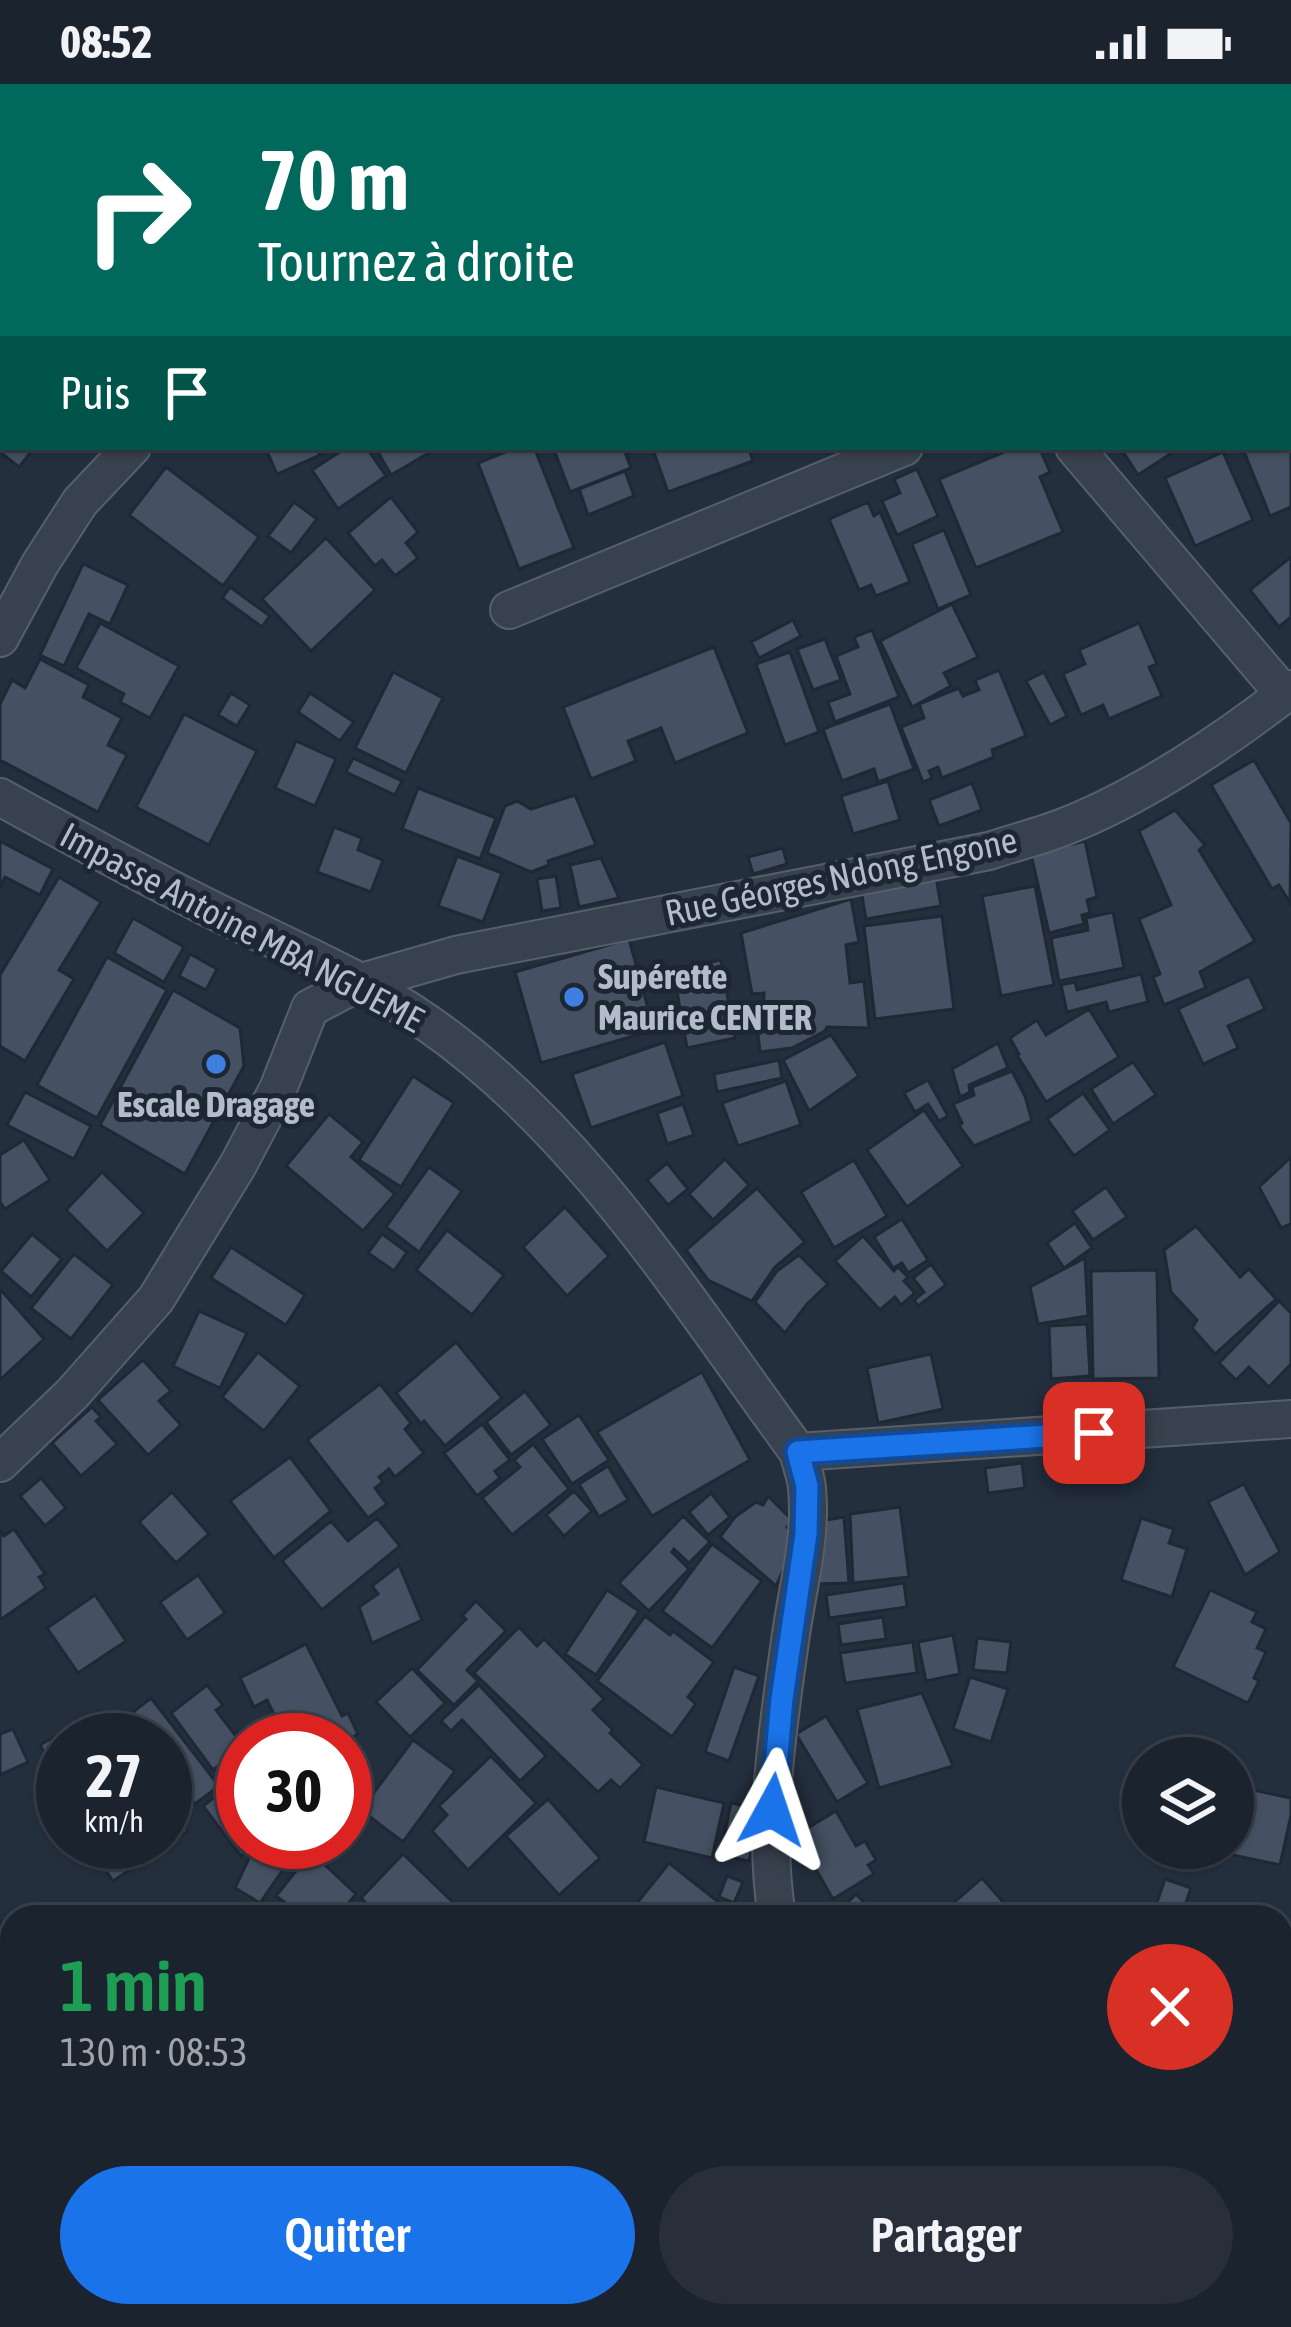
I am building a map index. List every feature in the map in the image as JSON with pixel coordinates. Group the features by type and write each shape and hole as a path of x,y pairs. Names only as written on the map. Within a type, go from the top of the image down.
{"street":[{"path":"0,638 80,502 129,450"},
{"path":"509,610 897,450"},
{"path":"1077,450 1287,691"},
{"name":"Rue Géorges Ndong Engone","path":"0,1463 72,1394 155,1299 238,1165 278,1089 310,1008 358,983 456,955 1007,845 1061,828 1102,810 1229,736 1287,691"},
{"name":"Impasse Antoine MBA NGUEME","path":"0,797 358,983 424,1021 497,1078 603,1190 798,1452"},
{"path":"776,1905 772,1810 782,1699 806,1534 807,1486 798,1452 1291,1419"}],"building":[{"path":"0,450 33,450 19,467"},
{"path":"266,450 318,450 320,455 277,474"},
{"path":"342,450 368,450 386,476 338,509 312,470"},
{"path":"377,450 434,450 391,475"},
{"path":"510,450 535,450 574,548 519,569 478,463"},
{"path":"554,450 624,450 631,468 570,492"},
{"path":"653,450 749,450 753,461 668,492"},
{"path":"1009,450 1040,450 1050,472 1040,477 1063,532 976,568 939,479"},
{"path":"1122,450 1176,450 1138,475"},
{"path":"1243,450 1291,450 1291,507 1270,516"},
{"path":"1223,452 1253,520 1195,546 1165,478"},
{"path":"166,467 259,537 223,586 129,515"},
{"path":"917,469 938,516 897,535 882,501 900,493 894,479"},
{"path":"625,471 634,496 588,515 579,489"},
{"path":"391,497 418,532 406,543 418,558 395,576 382,560 375,566 348,533"},
{"path":"294,502 317,519 291,553 268,536"},
{"path":"868,502 874,516 880,512 910,582 876,596 871,585 859,590 829,519"},
{"path":"944,530 971,595 938,609 912,544"},
{"path":"326,538 375,590 311,651 262,599"},
{"path":"1291,557 1291,617 1279,627 1250,590"},
{"path":"83,564 128,585 110,624 89,614 64,666 40,655"},
{"path":"230,587 270,616 262,627 222,598"},
{"path":"952,604 978,657 944,673 951,686 912,707 880,641"},
{"path":"793,620 801,636 759,658 751,642"},
{"path":"100,623 179,666 150,718 120,702 124,694 76,668"},
{"path":"1139,623 1157,664 1149,667 1162,696 1109,719 1103,705 1081,715 1063,674 1085,664 1079,650"},
{"path":"872,630 899,697 835,722 828,702 850,694 836,656 858,647 854,637"},
{"path":"825,639 841,680 813,690 797,649"},
{"path":"714,647 748,733 675,763 661,728 628,741 636,761 591,779 563,707"},
{"path":"790,652 819,732 785,745 756,664"},
{"path":"40,659 89,685 83,697 122,718 108,745 127,755 98,812 0,760 0,704 12,680 25,688"},
{"path":"999,670 1026,736 992,750 994,757 942,778 938,767 929,771 932,778 923,782 901,727 924,718 919,704 959,688 963,696 979,690 975,680"},
{"path":"393,672 443,698 406,773 355,748"},
{"path":"1044,672 1067,716 1050,725 1026,681"},
{"path":"231,693 250,705 237,726 218,715"},
{"path":"310,693 354,722 340,741 298,712"},
{"path":"890,704 914,769 878,782 874,769 842,781 823,729"},
{"path":"184,714 257,751 209,845 136,807"},
{"path":"296,741 336,759 315,806 275,788"},
{"path":"353,758 402,781 395,795 346,772"},
{"path":"1254,760 1291,823 1290,903 1279,885 1272,889 1211,785"},
{"path":"888,781 900,820 853,834 841,796"},
{"path":"972,783 982,810 939,826 929,800"},
{"path":"418,788 496,818 480,859 402,829"},
{"path":"575,795 596,845 548,861 549,865 531,872 487,853 505,806 517,801 531,809"},
{"path":"1175,810 1205,845 1199,850 1255,941 1200,972 1206,988 1164,1005 1153,977 1160,974 1139,919 1171,905 1139,831"},
{"path":"334,827 362,838 358,850 383,860 371,892 317,872"},
{"path":"0,841 53,869 40,895 5,877 0,888"},
{"path":"1085,841 1097,897 1087,900 1090,913 1082,915 1084,924 1049,933 1031,854"},
{"path":"783,848 787,864 753,874 748,857"},
{"path":"457,856 502,873 483,922 438,906"},
{"path":"601,858 619,898 579,907 570,865"},
{"path":"556,876 561,908 542,911 537,879"},
{"path":"59,877 101,902 59,970 74,979 25,1061 0,1046 0,975"},
{"path":"936,877 941,906 866,919 861,890"},
{"path":"1035,886 1054,985 1001,996 982,896"},
{"path":"851,899 859,942 846,945 850,983 864,981 869,1028 827,1027 792,1048 760,1052 756,1018 763,1016 764,993 752,994 741,933"},
{"path":"1113,912 1124,968 1059,981 1051,938 1088,930 1086,918"},
{"path":"942,916 954,1009 875,1019 864,926"},
{"path":"133,918 184,947 164,982 114,953"},
{"path":"629,939 654,1030 541,1063 515,972"},
{"path":"190,954 217,969 206,990 179,976"},
{"path":"107,957 167,990 97,1118 37,1085"},
{"path":"721,960 735,1038 687,1048 673,969"},
{"path":"1141,974 1148,1002 1109,1012 1106,1002 1067,1012 1061,985 1075,982 1077,990"},
{"path":"1249,976 1265,1009 1228,1026 1238,1048 1203,1064 1178,1009"},
{"path":"173,990 240,1028 244,1066 185,1174 100,1125"},
{"path":"1089,1009 1119,1057 1046,1102 1010,1038 1037,1020 1046,1035"},
{"path":"831,1035 859,1076 809,1111 783,1060"},
{"path":"665,1042 683,1096 591,1128 572,1074"},
{"path":"998,1043 1008,1068 969,1085 970,1092 960,1097 952,1069"},
{"path":"779,1060 782,1078 717,1092 714,1074"},
{"path":"1133,1062 1156,1095 1113,1124 1091,1089"},
{"path":"1012,1071 1032,1121 974,1146 959,1126 962,1123 953,1104 974,1095 972,1087"},
{"path":"413,1076 454,1103 401,1187 359,1160"},
{"path":"928,1080 948,1116 939,1121 928,1104 915,1112 904,1093"},
{"path":"786,1081 801,1125 738,1146 722,1103"},
{"path":"25,1092 91,1126 74,1159 7,1125"},
{"path":"1083,1093 1110,1130 1074,1156 1047,1119"},
{"path":"683,1104 694,1135 667,1144 657,1113"},
{"path":"924,1110 963,1166 907,1207 867,1150"},
{"path":"329,1114 363,1142 351,1157 395,1194 363,1231 286,1166"},
{"path":"24,1140 50,1180 5,1209 0,1202 0,1155"},
{"path":"1291,1157 1291,1224 1281,1228 1259,1187"},
{"path":"725,1159 749,1185 713,1220 689,1194"},
{"path":"854,1160 887,1216 834,1248 801,1192"},
{"path":"667,1163 688,1189 668,1205 647,1180"},
{"path":"429,1167 462,1191 419,1252 386,1227"},
{"path":"102,1172 144,1213 107,1251 66,1210"},
{"path":"1106,1187 1127,1217 1093,1240 1072,1211"},
{"path":"757,1188 805,1242 775,1267 752,1301 708,1280 686,1250"},
{"path":"565,1207 609,1256 567,1296 523,1247"},
{"path":"902,1219 928,1260 908,1273 902,1263 893,1268 874,1237"},
{"path":"1075,1223 1092,1248 1064,1268 1047,1243"},
{"path":"1196,1226 1240,1277 1249,1269 1276,1299 1215,1354 1192,1328 1197,1320 1171,1292 1164,1250"},
{"path":"447,1230 504,1275 472,1315 416,1270"},
{"path":"32,1234 62,1259 31,1297 1,1271"},
{"path":"382,1234 407,1252 394,1271 368,1253"},
{"path":"863,1236 894,1271 898,1267 908,1277 904,1281 915,1293 901,1305 895,1297 880,1310 835,1261"},
{"path":"231,1247 305,1295 286,1325 211,1278"},
{"path":"74,1254 113,1285 71,1339 31,1308"},
{"path":"799,1255 828,1284 785,1333 755,1302 777,1271"},
{"path":"1085,1258 1088,1316 1038,1324 1030,1287"},
{"path":"931,1264 946,1285 918,1306 914,1300 924,1292 913,1278"},
{"path":"1157,1270 1159,1378 1093,1379 1091,1271"},
{"path":"0,1289 44,1339 0,1380"},
{"path":"1279,1301 1291,1313 1291,1364 1269,1387 1249,1367 1236,1380 1219,1363"},
{"path":"199,1311 247,1333 220,1388 173,1366"},
{"path":"1087,1324 1090,1376 1051,1379 1049,1326"},
{"path":"456,1342 502,1398 445,1446 396,1393"},
{"path":"258,1352 300,1386 264,1431 222,1397"},
{"path":"931,1354 943,1409 878,1423 867,1368"},
{"path":"143,1360 171,1391 159,1401 181,1425 148,1455 98,1400"},
{"path":"702,1372 750,1460 652,1516 597,1432"},
{"path":"380,1384 411,1423 405,1429 424,1453 395,1477 389,1469 379,1477 383,1482 375,1488 387,1504 368,1518 307,1440"},
{"path":"525,1391 551,1425 511,1455 486,1422"},
{"path":"92,1407 101,1417 96,1421 117,1444 81,1476 52,1443"},
{"path":"579,1415 609,1460 572,1484 542,1439"},
{"path":"482,1424 510,1460 495,1471 500,1478 477,1496 444,1453"},
{"path":"533,1444 569,1489 512,1535 482,1498 520,1467 514,1460"},
{"path":"290,1457 331,1511 274,1558 230,1501"},
{"path":"1022,1463 1025,1488 988,1493 985,1468"},
{"path":"608,1466 628,1500 599,1517 579,1484"},
{"path":"41,1478 66,1508 45,1526 20,1496"},
{"path":"1244,1484 1280,1552 1245,1575 1208,1502"},
{"path":"574,1491 592,1511 564,1536 546,1515"},
{"path":"172,1492 209,1534 176,1563 139,1522"},
{"path":"711,1493 730,1517 708,1535 689,1512"},
{"path":"768,1496 793,1521 787,1527 796,1542 776,1586 720,1537 735,1517 756,1502 763,1505"},
{"path":"900,1507 909,1577 853,1583 850,1514"},
{"path":"683,1516 710,1542 689,1563 674,1549 689,1569 649,1611 619,1583"},
{"path":"844,1517 849,1583 815,1584 820,1521"},
{"path":"377,1518 400,1546 322,1610 282,1561 331,1521 348,1541"},
{"path":"1141,1518 1174,1529 1169,1543 1187,1549 1172,1597 1121,1580"},
{"path":"14,1529 45,1574 39,1577 46,1588 0,1620 0,1531 4,1536"},
{"path":"712,1544 762,1581 712,1648 662,1611"},
{"path":"399,1565 422,1620 372,1643 359,1607 378,1594 372,1586"},
{"path":"198,1575 225,1613 187,1640 160,1602"},
{"path":"904,1583 907,1607 829,1618 826,1595"},
{"path":"607,1590 639,1611 596,1675 565,1654"},
{"path":"1210,1590 1257,1612 1252,1622 1266,1629 1257,1648 1266,1652 1254,1678 1259,1681 1248,1703 1173,1667"},
{"path":"95,1595 126,1641 78,1673 47,1628"},
{"path":"476,1601 506,1631 467,1670 478,1681 454,1705 417,1670 466,1619 462,1616"},
{"path":"645,1616 714,1662 688,1697 696,1704 672,1737 597,1681"},
{"path":"883,1617 886,1639 841,1645 838,1624"},
{"path":"519,1627 537,1646 544,1639 604,1699 593,1710 643,1765 620,1788 611,1780 598,1792 474,1673"},
{"path":"953,1635 960,1674 926,1681 918,1642"},
{"path":"977,1638 1011,1642 1007,1673 973,1670"},
{"path":"913,1642 917,1673 845,1683 840,1653"},
{"path":"306,1644 340,1713 274,1713 267,1700 254,1707 240,1678"},
{"path":"734,1667 759,1676 729,1761 705,1752"},
{"path":"412,1668 445,1703 410,1737 376,1702"},
{"path":"970,1677 1008,1689 991,1742 953,1729"},
{"path":"207,1685 223,1705 216,1710 216,1768 213,1770 192,1742 192,1713 171,1713"},
{"path":"479,1685 546,1756 520,1781 462,1720 451,1731 441,1721"},
{"path":"922,1693 953,1766 879,1788 857,1709"},
{"path":"151,1698 163,1713 132,1713"},
{"path":"826,1716 868,1783 837,1802 796,1734"},
{"path":"13,1729 28,1762 0,1775 0,1734"},
{"path":"413,1740 455,1771 403,1842 372,1818 372,1795"},
{"path":"192,1751 216,1782 216,1788 195,1804"},
{"path":"491,1756 536,1803 468,1870 432,1831 447,1815 439,1806"},
{"path":"656,1787 724,1803 712,1858 644,1842"},
{"path":"1254,1790 1291,1798 1280,1865 1254,1859"},
{"path":"216,1796 216,1823 203,1806"},
{"path":"548,1799 600,1858 559,1895 506,1836"},
{"path":"731,1803 761,1809 749,1861 720,1855"},
{"path":"836,1811 856,1846 865,1841 876,1860 868,1865 874,1874 833,1899 796,1835"},
{"path":"403,1854 456,1905 368,1905 361,1898"},
{"path":"669,1863 722,1905 636,1905"},
{"path":"105,1869 131,1869 113,1881"},
{"path":"244,1869 283,1869 260,1903 235,1888"},
{"path":"297,1869 329,1869 356,1894 347,1905 288,1905 276,1896"},
{"path":"727,1876 743,1882 734,1903 719,1897"},
{"path":"982,1878 1006,1905 951,1905"},
{"path":"1165,1879 1191,1888 1185,1905 1156,1905"},
{"path":"856,1894 867,1905 845,1905"}],"place":[{"name":"Supérette Maurice CENTER","path":"574,997"},
{"name":"Escale Dragage","path":"216,1064"}],"route":[{"path":"772,1810 782,1699 806,1534 807,1486 798,1452 1094,1433"}]}
